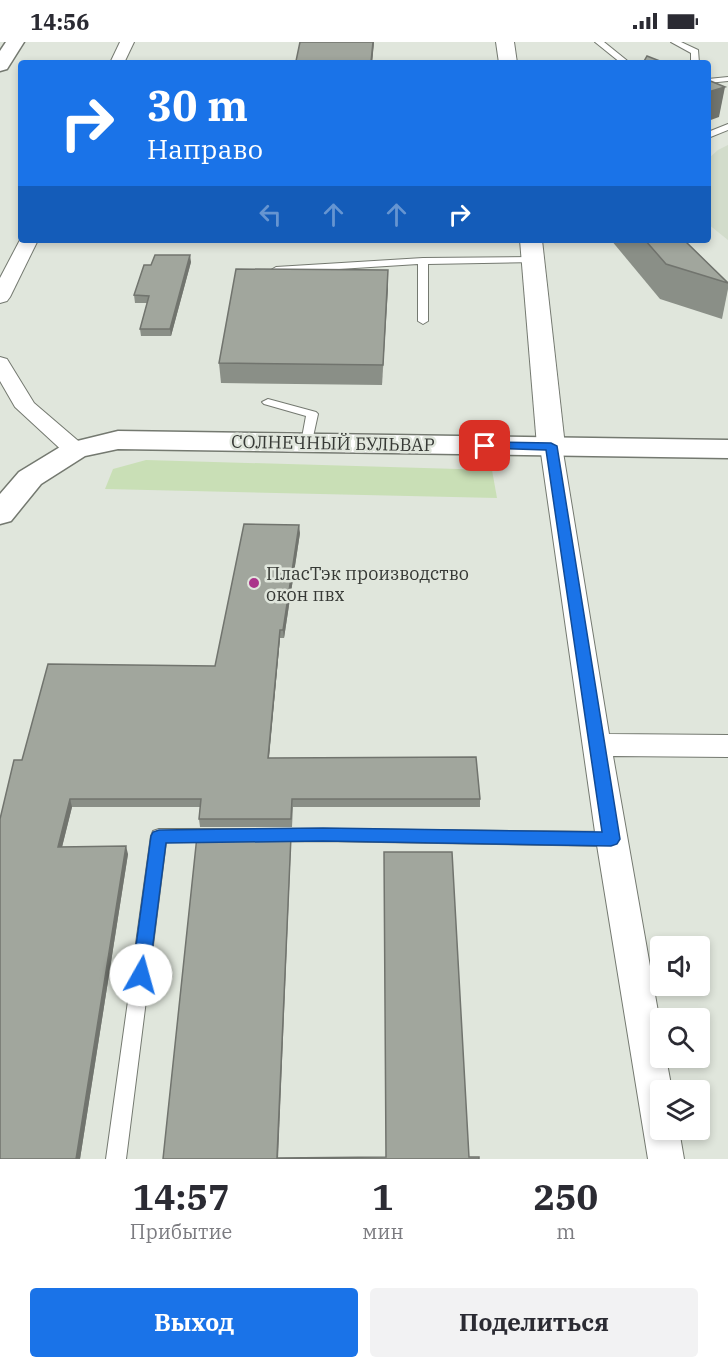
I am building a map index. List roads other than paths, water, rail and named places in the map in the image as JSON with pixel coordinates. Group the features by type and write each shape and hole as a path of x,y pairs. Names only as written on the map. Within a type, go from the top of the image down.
{"main road":[{"path":"0,65 15,42"},
{"name":"СОЛНЕЧНЫЙ БУЛЬВАР","path":"0,514 30,478 75,450 118,440 728,449"}],"street":[{"path":"118,60 127,42"},
{"path":"505,42 508,60"},
{"path":"0,297 27,243"},
{"path":"533,250 551,446 611,839 653,1080"},
{"path":"0,363 26,407 75,450"},
{"path":"597,745 728,746"},
{"path":"663,1140 666,1159"}],"lane":[{"path":"600,42 622,60"},
{"path":"675,42 696,52 695,60"},
{"path":"711,81 728,79"},
{"path":"711,134 728,127"},
{"path":"276,270 423,261 533,250"},
{"path":"423,261 423,321"},
{"path":"268,402 312,414 307,443"},
{"path":"116,1159 159,836 323,835 611,839"}],"place":[{"name":"ПласТэк производство окон пвх","path":"254,583"}]}
